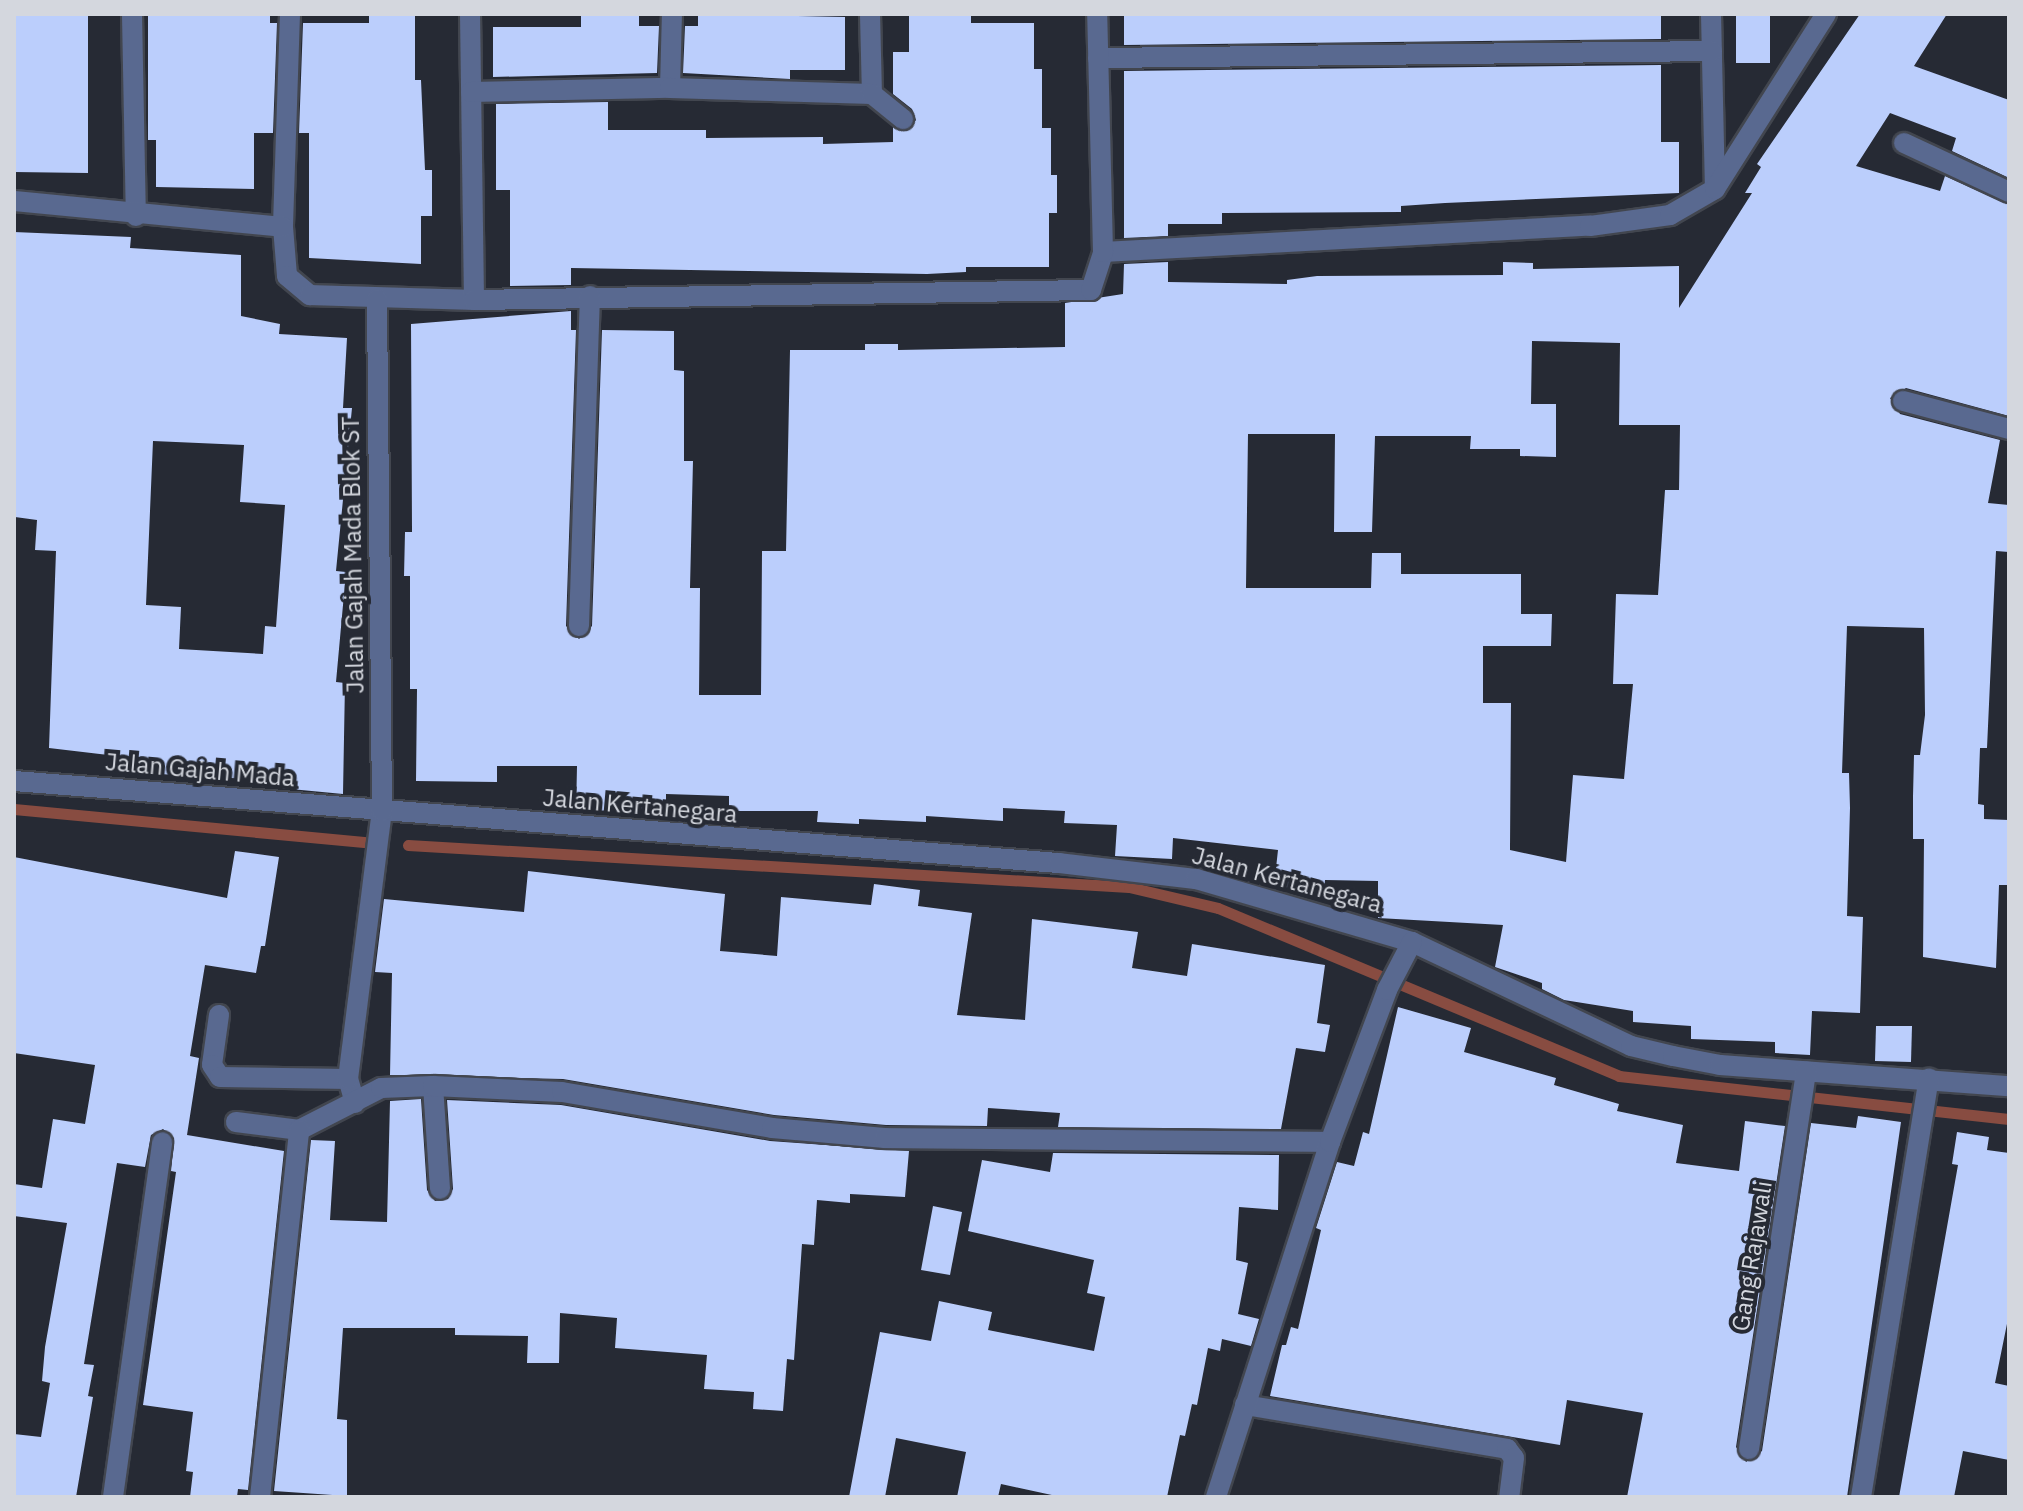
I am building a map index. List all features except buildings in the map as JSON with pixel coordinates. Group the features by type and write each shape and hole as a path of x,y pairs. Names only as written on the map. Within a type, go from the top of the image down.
{"street":[{"path":"132,14 136,216"},
{"path":"290,14 283,261 297,289 310,295 474,300 1014,290 1073,294 1091,290 1103,252 1097,14"},
{"path":"470,14 474,300"},
{"path":"670,88 672,14"},
{"path":"870,14 872,94"},
{"path":"1711,14 1715,189"},
{"path":"1103,252 1604,225 1670,215 1715,189 1826,14"},
{"path":"1098,58 1712,51"},
{"path":"471,92 670,88 872,94 903,119"},
{"path":"1904,143 2009,192"},
{"path":"14,201 136,216 283,227"},
{"path":"579,626 590,296"},
{"name":"Jalan Gajah Mada Blok ST","path":"348,1079 382,811 377,299"},
{"path":"1903,401 2009,429"},
{"name":"Jalan Gajah Mada","path":"14,781 382,811"},
{"name":"Jalan Kertanegara","path":"382,811 1059,863 1196,879 1407,950 1631,1046 1720,1065 1805,1076 1928,1086 2009,1086"},
{"path":"1216,1497 1330,1142 1387,990 1407,950"},
{"path":"219,1015 212,1065 220,1077 348,1079 355,1103"},
{"name":"Gang Rajawali","path":"1749,1449 1805,1076"},
{"path":"236,1122 299,1130 381,1088 433,1086 562,1092 772,1128 885,1138 1330,1142"},
{"path":"433,1086 440,1189"},
{"path":"1861,1497 1928,1086"},
{"path":"260,1497 299,1130"},
{"path":"113,1497 162,1142"},
{"path":"1245,1405 1507,1449 1514,1458 1509,1497"}],"waterway":[{"path":"14,809 366,842"},
{"path":"408,845 1129,887 1218,908 1619,1076 2009,1119"}]}
